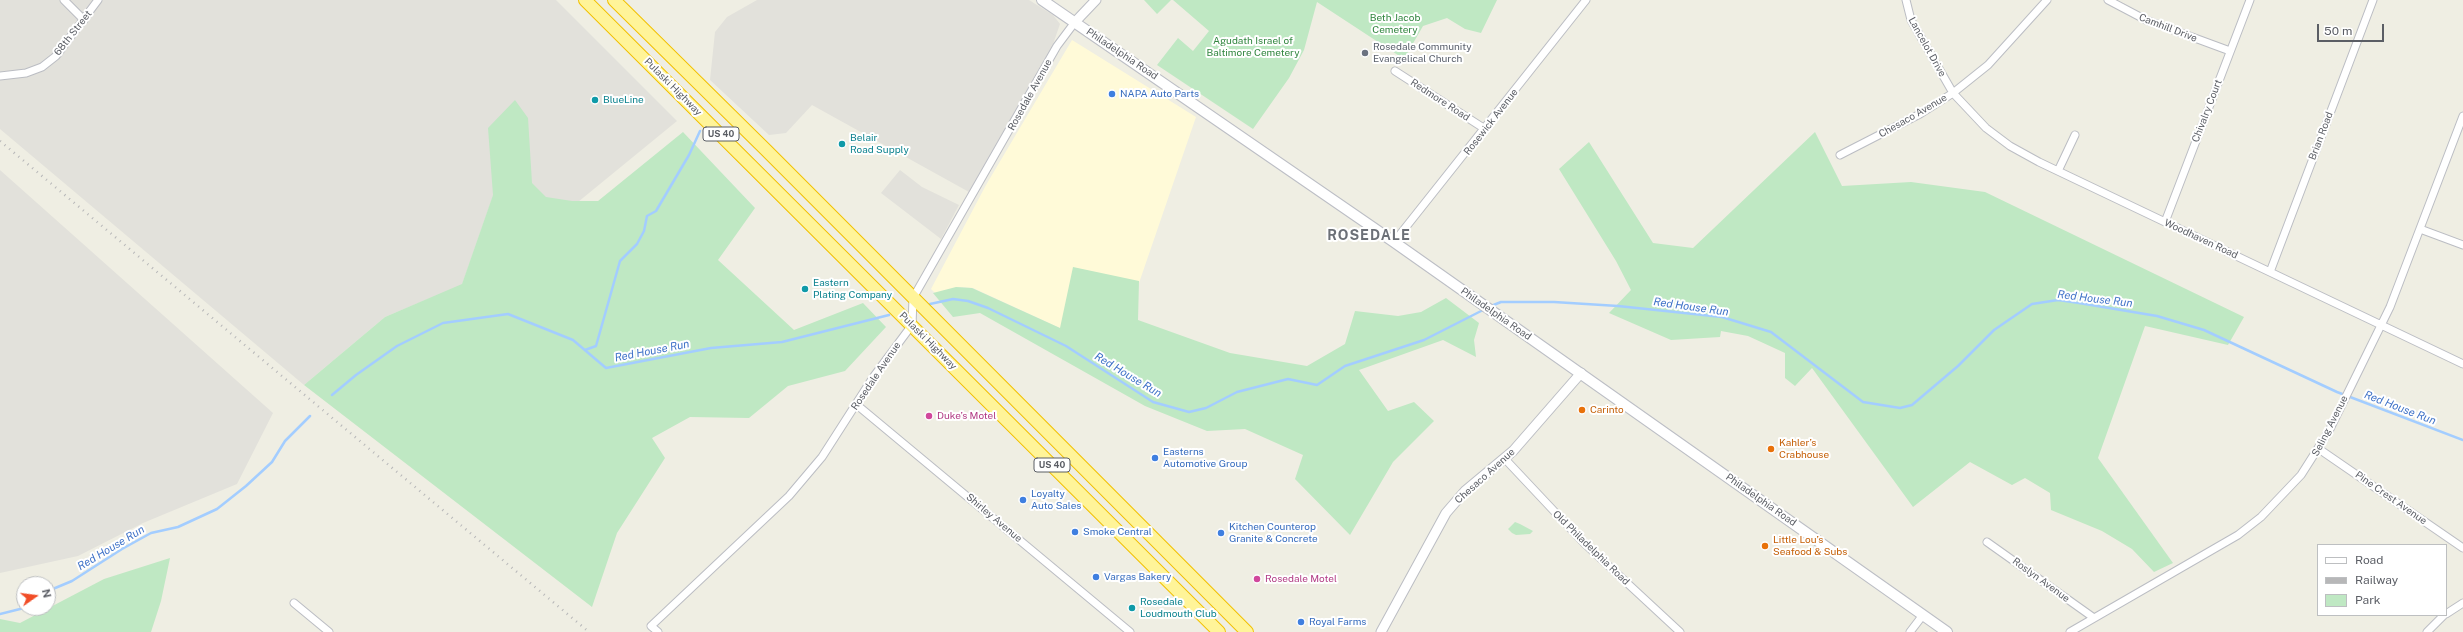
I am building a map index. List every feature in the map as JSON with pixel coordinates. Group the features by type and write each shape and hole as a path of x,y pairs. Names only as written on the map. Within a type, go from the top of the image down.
{"highway":[{"name":"Pulaski Highway","path":"585,0 1219,632"},
{"name":"Pulaski Highway","path":"614,0 1247,632"}],"main road":[{"name":"Philadelphia Road","path":"1042,0 1394,242 1947,632"}],"street":[{"path":"64,0 84,20"},
{"name":"68th Street","path":"0,76 26,73 42,67 56,56 98,0"},
{"path":"1076,22 1096,0"},
{"name":"Rosewick Avenue","path":"1394,242 1586,0"},
{"name":"Lancelot Drive","path":"1906,0 1911,20 1953,93"},
{"name":"Chesaco Avenue","path":"1840,155 1920,114 1953,93 1988,65 2047,0"},
{"name":"Camhill Drive","path":"2108,0 2146,20 2230,52"},
{"name":"Chivalry Court","path":"2165,222 2250,0"},
{"name":"Brian Road","path":"2270,272 2373,0"},
{"name":"Rosedale Avenue","path":"658,632 651,626 789,496 822,457 857,405 874,376 912,325 914,298 984,177 1056,46 1076,22"},
{"name":"Redmore Road","path":"1395,71 1485,129"},
{"name":"Woodhaven Road","path":"1953,93 1975,118 1996,137 2022,154 2463,364"},
{"name":"Seling Avenue","path":"2070,632 2248,528 2293,485 2319,449 2381,325 2460,130 2463,116"},
{"path":"2058,171 2075,135"},
{"path":"2420,229 2463,245"},
{"name":"Chesaco Avenue","path":"1381,632 1446,513 1465,491 1505,459 1581,373"},
{"name":"Shirley Avenue","path":"857,405 1130,632"},
{"name":"Pine Crest Avenue","path":"2319,449 2463,548"},
{"name":"Old Philadelphia Road","path":"1505,459 1584,543 1680,632"},
{"name":"Roslyn Avenue","path":"1988,542 2094,618"},
{"path":"294,603 329,632"},
{"path":"2447,613 2463,603"},
{"path":"1910,632 1923,615"},
{"path":"2427,632 2443,616"}],"shaded area":[{"path":"0,0 556,0 677,121 534,238 493,196 462,285 385,317 304,385 0,129"},
{"path":"757,0 1029,0 1053,15 1060,24 1052,47 969,192 812,105 786,133 769,135 710,80 715,32 727,17"},
{"path":"1072,40 1196,117 1139,283 1060,328 973,288 958,287 935,293 931,289 986,185"},
{"path":"0,170 273,413 237,484 143,523 78,556 0,573"},
{"path":"900,170 922,187 959,205 941,239 881,193"}],"green space":[{"path":"1144,0 1171,0 1157,14"},
{"name":"Agudath Israel of Baltimore Cemetery","path":"1173,0 1497,0 1481,33 1465,29 1447,18 1423,26 1404,59 1317,2 1304,50 1289,78 1253,129 1157,65 1178,38 1193,51 1209,31"},
{"path":"515,100 528,118 532,183 546,197 572,201 598,201 683,132 755,208 718,260 794,330 863,303 886,327 845,371 788,386 749,418 690,417 652,438 665,458 617,533 592,607 304,385 385,317 462,284 493,195 488,128"},
{"path":"1815,132 1842,186 1911,182 1985,192 2244,317 2228,345 2145,326 2098,458 2173,563 2154,572 2132,549 2102,531 2051,510 2050,493 2025,478 2012,485 1970,462 1913,507 1812,368 1795,386 1785,378 1785,353 1748,336 1721,331 1720,337 1671,340 1609,313 1631,290 1616,261 1559,169 1589,142 1653,243 1693,248"},
{"path":"1073,267 1139,281 1138,320 1230,353 1307,366 1345,344 1355,311 1398,316 1421,312 1446,298 1479,323 1474,340 1476,357 1443,340 1359,370 1388,411 1414,402 1434,421 1393,462 1350,535 1295,479 1303,455 1245,429 1207,431 1145,406 980,313 953,317 933,293 956,287 972,288 1060,328"},
{"path":"1515,522 1533,531 1530,534 1516,535 1512,533 1508,529"},
{"path":"170,558 161,601 151,632 0,632 0,619 20,623 33,616 56,616 56,604 104,579"}],"waterway":[{"path":"585,350 596,346 620,261 637,244 644,231 647,216 656,211 689,155 700,131"},
{"name":"Red House Run","path":"930,304 953,299 968,301 988,308 1066,346 1153,402 1189,412 1206,408 1237,392 1288,379 1317,385 1345,366 1424,340 1485,309"},
{"name":"Red House Run","path":"1491,306 1501,302 1554,302 1618,306 1722,317 1771,332 1863,402 1900,408 1912,405 1958,366 1994,330 2032,304 2058,300 2157,316 2204,330 2337,392 2463,440"},
{"name":"Red House Run","path":"332,395 356,375 397,346 443,323 508,314 573,340 606,368 711,348 782,342 889,315"},
{"name":"Red House Run","path":"56,588 72,581 122,549 151,533 178,527 217,509 246,486 272,462 285,441 310,416"},
{"name":"Red House Run","path":"0,614 16,610"}],"railway":[{"path":"0,141 589,632"}],"place":[{"name":"Rosedale Community Evangelical Church","path":"1365,53"},
{"name":"NAPA Auto Parts","path":"1112,94"},
{"name":"BlueLine","path":"595,100"},
{"name":"Belair Road Supply","path":"842,144"},
{"name":"Eastern Plating Company","path":"805,289"},
{"name":"Carinto","path":"1582,410"},
{"name":"Duke’s Motel","path":"929,416"},
{"name":"Kahler’s Crabhouse","path":"1771,449"},
{"name":"Easterns Automotive Group","path":"1155,458"},
{"name":"Loyalty Auto Sales","path":"1023,500"},
{"name":"Smoke Central","path":"1075,532"},
{"name":"Kitchen Counterop Granite & Concrete","path":"1221,533"},
{"name":"Little Lou’s Seafood & Subs","path":"1765,546"},
{"name":"Vargas Bakery","path":"1096,577"},
{"name":"Rosedale Motel","path":"1257,579"},
{"name":"Rosedale Loudmouth Club","path":"1132,608"},
{"name":"Royal Farms","path":"1301,622"}],"district":[{"name":"ROSEDALE","path":"1369,236"}],"park label":[{"name":"Beth Jacob Cemetery","path":"1395,24"}]}
